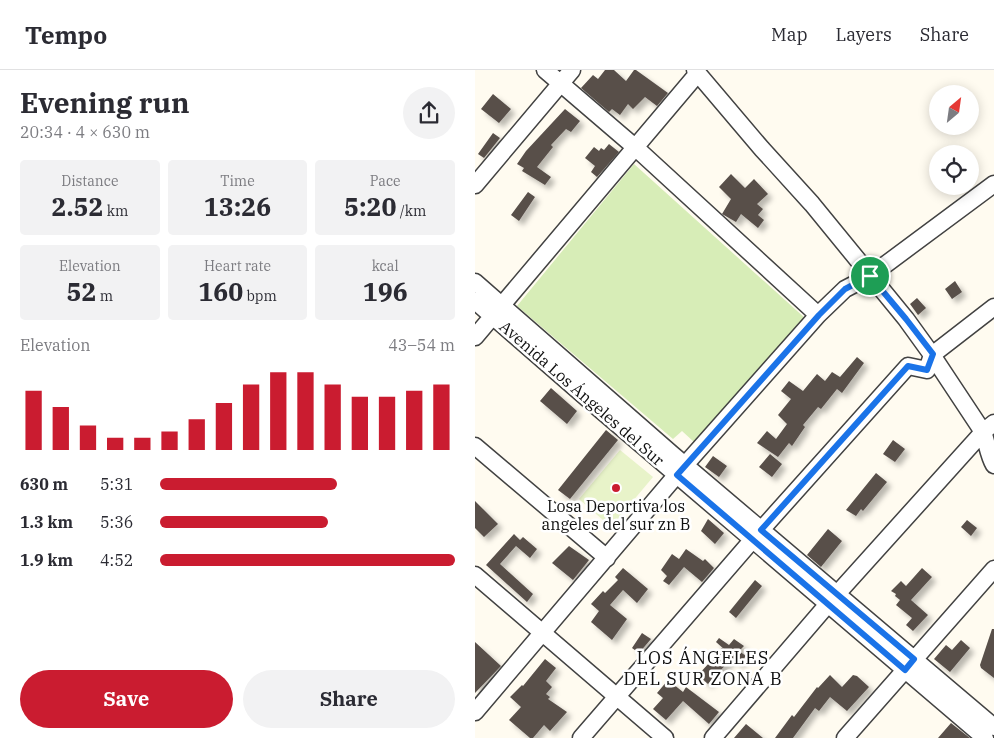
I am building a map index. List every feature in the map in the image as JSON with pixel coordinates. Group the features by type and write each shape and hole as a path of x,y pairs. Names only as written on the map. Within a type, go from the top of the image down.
{"street":[{"path":"545,70 635,148 819,315"},
{"path":"475,185 572,70"},
{"path":"475,337 635,148 696,72 812,204 933,354 989,428 992,456"},
{"path":"475,712 681,470 819,315 845,289 870,276 994,184"},
{"path":"475,282 497,311"},
{"name":"Avenida Los Ángeles del Sur","path":"475,301 497,311 987,730"},
{"path":"581,738 757,535 908,366 927,370 933,354 994,307"},
{"path":"713,738 832,599 989,428"},
{"path":"475,446 607,558"},
{"path":"845,738 994,570"},
{"path":"475,575 665,738"}],"green space":[{"path":"634,164 806,319 694,442 682,431 673,439 517,306"},
{"name":"Losa Deportiva los angeles del sur zn B","path":"620,450 653,477 611,527 579,499"}],"building":[{"path":"605,70 614,70 626,81 636,70 668,93 657,106 645,97 633,109 628,104 620,115 612,109 609,112 581,88 593,75 598,79"},
{"path":"493,94 511,109 499,123 481,109"},
{"path":"565,109 580,121 571,132 566,129 551,145 553,147 537,167 551,177 545,185 522,171 524,168 517,164 526,151"},
{"path":"493,133 500,138 484,158 478,154"},
{"path":"609,144 619,152 597,177 591,172 595,166 585,158 594,147 599,151 601,148 604,150"},
{"path":"731,174 745,188 754,179 768,194 757,204 763,209 758,215 764,220 758,228 741,214 736,222 722,214 731,199 719,187"},
{"path":"528,192 535,197 519,221 511,215"},
{"path":"955,281 962,292 952,299 945,289"},
{"path":"917,298 926,308 918,315 910,304"},
{"path":"857,357 864,363 842,393 837,389 821,409 818,407 803,425 805,427 792,446 789,443 778,457 757,443 767,431 776,439 787,424 778,415 791,399 781,391 789,381 803,391 817,374 825,381 832,372 840,377"},
{"path":"551,388 577,411 567,424 540,401"},
{"path":"606,430 618,440 570,499 558,490"},
{"path":"893,440 905,449 895,462 883,454"},
{"path":"770,454 782,464 772,477 759,467"},
{"path":"713,456 727,466 719,477 705,467"},
{"path":"876,473 887,482 863,511 861,509 856,516 846,510"},
{"path":"475,501 498,524 484,537 475,528"},
{"path":"708,519 724,533 715,544 701,531"},
{"path":"967,520 977,528 971,536 961,527"},
{"path":"828,529 842,541 821,567 807,555"},
{"path":"514,534 520,540 523,537 537,549 530,558 516,546 500,564 533,594 527,602 486,565"},
{"path":"569,546 589,560 573,580 552,563"},
{"path":"686,549 703,561 705,559 714,568 702,582 684,567 669,585 663,581 667,576 661,570 672,554 679,559"},
{"path":"623,568 648,589 637,603 623,590 610,605 627,619 612,640 591,622 599,611 591,604 603,591 605,593 618,580 615,577"},
{"path":"922,568 932,577 911,600 928,615 913,631 906,625 912,618 896,605 900,600 891,591 901,581 906,586"},
{"path":"755,580 762,586 736,618 729,612"},
{"path":"992,629 994,629 994,678 981,668 980,665"},
{"path":"642,633 651,639 639,653 632,648"},
{"path":"719,638 729,645 734,639 744,646 739,651 746,656 739,664 733,658 731,659 708,684 698,675 710,662 709,660 722,648 725,650 716,642"},
{"path":"961,640 970,648 950,672 934,659 946,645 952,650"},
{"path":"475,642 501,666 475,693"},
{"path":"545,659 556,668 546,681 552,687 546,694 550,697 548,699 567,712 550,731 544,725 533,738 530,738 509,720 521,707 510,697 523,686"},
{"path":"830,675 842,687 853,675 857,676 869,687 847,711 830,697 819,711 815,708 793,738 775,738 792,715 794,717 817,687"},
{"path":"668,680 683,692 686,687 719,712 709,724 683,701 666,720 653,709 663,698 657,693"},
{"path":"951,723 961,731 970,738 938,738"},
{"path":"746,724 763,738 734,738"}],"place":[{"name":"Losa Deportiva los angeles del sur zn B","path":"616,488"}],"district":[{"name":"LOS ÁNGELES DEL SUR ZONA B","path":"703,668"}],"route":[{"path":"870,276 933,354 927,370 908,366 761,530 914,659 905,670 677,475 819,315 845,289 870,276"}]}
